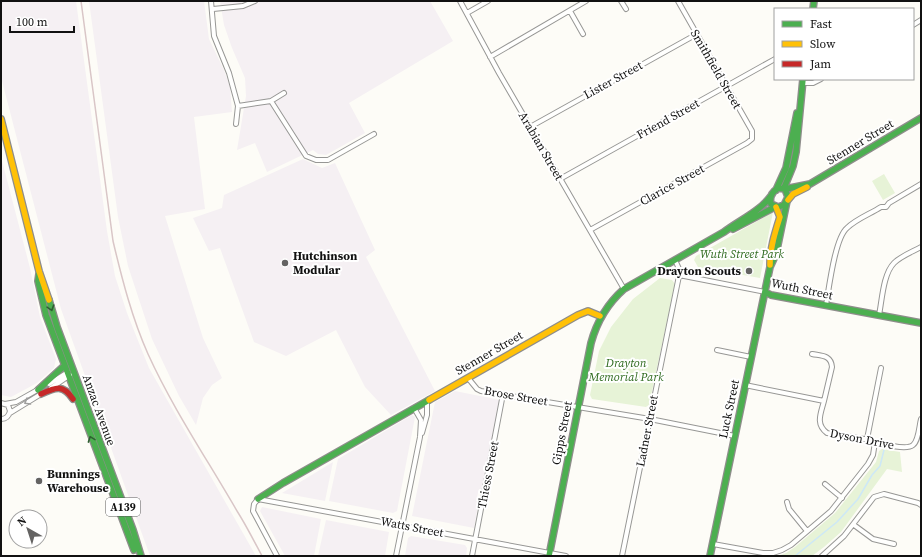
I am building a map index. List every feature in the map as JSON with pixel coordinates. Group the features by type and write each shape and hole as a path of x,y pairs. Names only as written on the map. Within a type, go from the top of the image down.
{"main road":[{"path":"600,316 610,302 624,289 724,232 755,212 768,200 776,190 786,168 800,103 803,81"},
{"path":"724,232 775,207 782,206 787,200 788,194 784,189 786,179 790,173 794,159 800,103"},
{"name":"Stenner Street","path":"787,200 793,194 806,188 810,184 921,118"},
{"name":"Anzac Avenue","path":"1,119 39,271 73,371 133,530 141,556"},
{"path":"790,173 791,182 798,187"},
{"name":"Stenner Street","path":"784,189 810,184"},
{"path":"776,190 784,189"},
{"path":"771,196 770,202 775,207"},
{"name":"Luck Street","path":"710,556 764,292 770,267 776,254 787,200"},
{"name":"Luck Street","path":"770,267 770,255 773,238 780,217 779,212 775,207"},
{"name":"Anzac Avenue","path":"39,271 38,281 42,300 67,375 136,556"},
{"name":"Wuth Street","path":"764,292 771,295 921,323"},
{"name":"Stenner Street","path":"258,498 582,313 590,311 600,316"},
{"name":"Gipps Street","path":"549,555 593,334 600,316"},
{"path":"39,392 64,366"},
{"path":"39,392 55,388 65,389 69,392 81,410"}],"street":[{"path":"211,1 213,9 214,36 229,73 238,106 236,124"},
{"path":"213,9 243,6 255,1"},
{"name":"Arabian Street","path":"460,1 490,57 624,289"},
{"path":"467,13 488,1"},
{"path":"490,57 586,1"},
{"path":"621,1 626,9"},
{"name":"Smithfield Street","path":"678,1 752,131 752,137"},
{"path":"570,11 583,34"},
{"name":"Lister Street","path":"530,127 696,34"},
{"name":"Friend Street","path":"560,179 774,60"},
{"path":"803,81 812,83 819,80"},
{"path":"238,106 271,101 284,93"},
{"path":"271,101 306,156 316,160 328,160 374,134"},
{"name":"Clarice Street","path":"590,230 747,143 752,137"},
{"path":"826,305 838,241 841,234 850,226 881,207 886,207 889,203 921,184"},
{"path":"879,315 890,267 896,261 921,247"},
{"name":"Ladner Street","path":"622,556 678,275 679,266 675,260"},
{"name":"Wuth Street","path":"678,275 764,292"},
{"path":"717,350 751,357"},
{"path":"746,385 824,401 832,362 826,357 812,354"},
{"path":"867,439 881,368"},
{"path":"1,419 6,418 10,413 39,392 73,371"},
{"name":"Brose Street","path":"468,378 477,389 650,419 735,436"},
{"path":"3,403 16,402 39,392"},
{"name":"Thiess Street","path":"472,556 503,394"},
{"path":"396,556 420,437 427,415 427,401"},
{"name":"Dyson Drive","path":"824,401 819,423 822,429 827,433 867,439 907,448 913,445 917,439 921,419"},
{"path":"3,403 9,408 10,413"},
{"path":"414,408 421,420 420,437"},
{"path":"713,544 763,553 773,553 791,545 831,511 842,498 868,464 873,455 875,442"},
{"path":"825,484 842,498"},
{"path":"822,556 854,525 874,497 884,494 918,502 921,505"},
{"path":"258,498 254,504 253,511 277,556"},
{"name":"Watts Street","path":"258,498 475,539 549,555 566,556"},
{"path":"787,502 789,509 807,531"},
{"path":"854,525 873,539 894,544"}],"shaded area":[{"path":"1,1 76,1 107,231 115,276 127,313 149,368 256,556 150,556 61,309 1,77"},
{"path":"89,1 204,1 209,39 224,70 230,87 232,112 194,117 205,209 165,216 203,338 222,378 212,385 203,398 196,425 179,396 152,339 128,266 118,217"},
{"path":"220,1 430,1 453,41 349,103 365,133 326,155 318,154 313,150 267,172 255,143 237,150 246,96 245,78 224,25"},
{"path":"1,157 30,268 40,317 56,359 54,368 37,383 11,397 1,395"},
{"path":"303,159 322,168 335,163 375,250 366,257 435,391 391,415 365,387 336,330 286,356 254,342 220,248 209,251 193,218 222,208 224,195"},
{"path":"455,391 500,400 482,489 479,489 476,501 479,501 474,528 412,516 435,402"},
{"path":"412,415 415,417 397,511 393,513 329,501 338,459"},
{"path":"333,462 325,501 282,493"},
{"path":"262,507 321,519 314,556 285,556 260,511"},
{"path":"326,520 389,532 385,556 318,556"},
{"path":"411,536 465,545 467,548 466,556 405,556 408,538"}],"green space":[{"path":"884,174 895,193 883,200 872,181"},
{"name":"Wuth Street Park","path":"773,212 760,278 698,267 694,260 696,256"},
{"name":"Drayton Memorial Park","path":"660,278 672,280 675,284 649,405 646,407 592,399 590,395 599,351 611,327 633,299"},
{"path":"882,449 900,452 902,472 887,469 841,532 812,556 778,556 795,547 835,513 876,462 879,451"}],"waterway":[{"path":"795,556 837,522 858,499 872,475 880,466 884,450"}],"railway":[{"path":"81,1 113,241 132,312 148,354 168,394 244,522 262,556"}],"traffic: fast":[{"path":"813,8 814,1"},
{"path":"784,188 793,166 796,152 803,80"},
{"path":"776,190 786,168 797,113"},
{"path":"785,189 810,184 921,118"},
{"path":"778,188 785,189 788,197 784,205 778,207 771,204 770,199 774,191 778,188"},
{"path":"549,556 591,343 596,327 603,313 624,289 724,232 761,207 771,196"},
{"path":"710,556 770,267 776,254 787,201"},
{"path":"733,229 775,207"},
{"path":"39,274 38,281 46,315 134,550"},
{"path":"765,292 771,295 921,323"},
{"path":"49,300 57,327 133,530 141,556"},
{"path":"38,390 64,366"},
{"path":"258,499 283,483 429,400"}],"traffic: slow":[{"path":"1,119 39,271 49,300"},
{"path":"788,200 793,194 807,187"},
{"path":"770,265 772,247 780,217 776,207"},
{"path":"429,400 578,315 588,311 600,316"}],"traffic: jam":[{"path":"41,394 59,388 66,391 73,399"}],"place":[{"name":"Hutchinson Modular","path":"285,263"},
{"name":"Drayton Scouts","path":"749,271"},
{"name":"Bunnings Warehouse","path":"39,481"}]}
